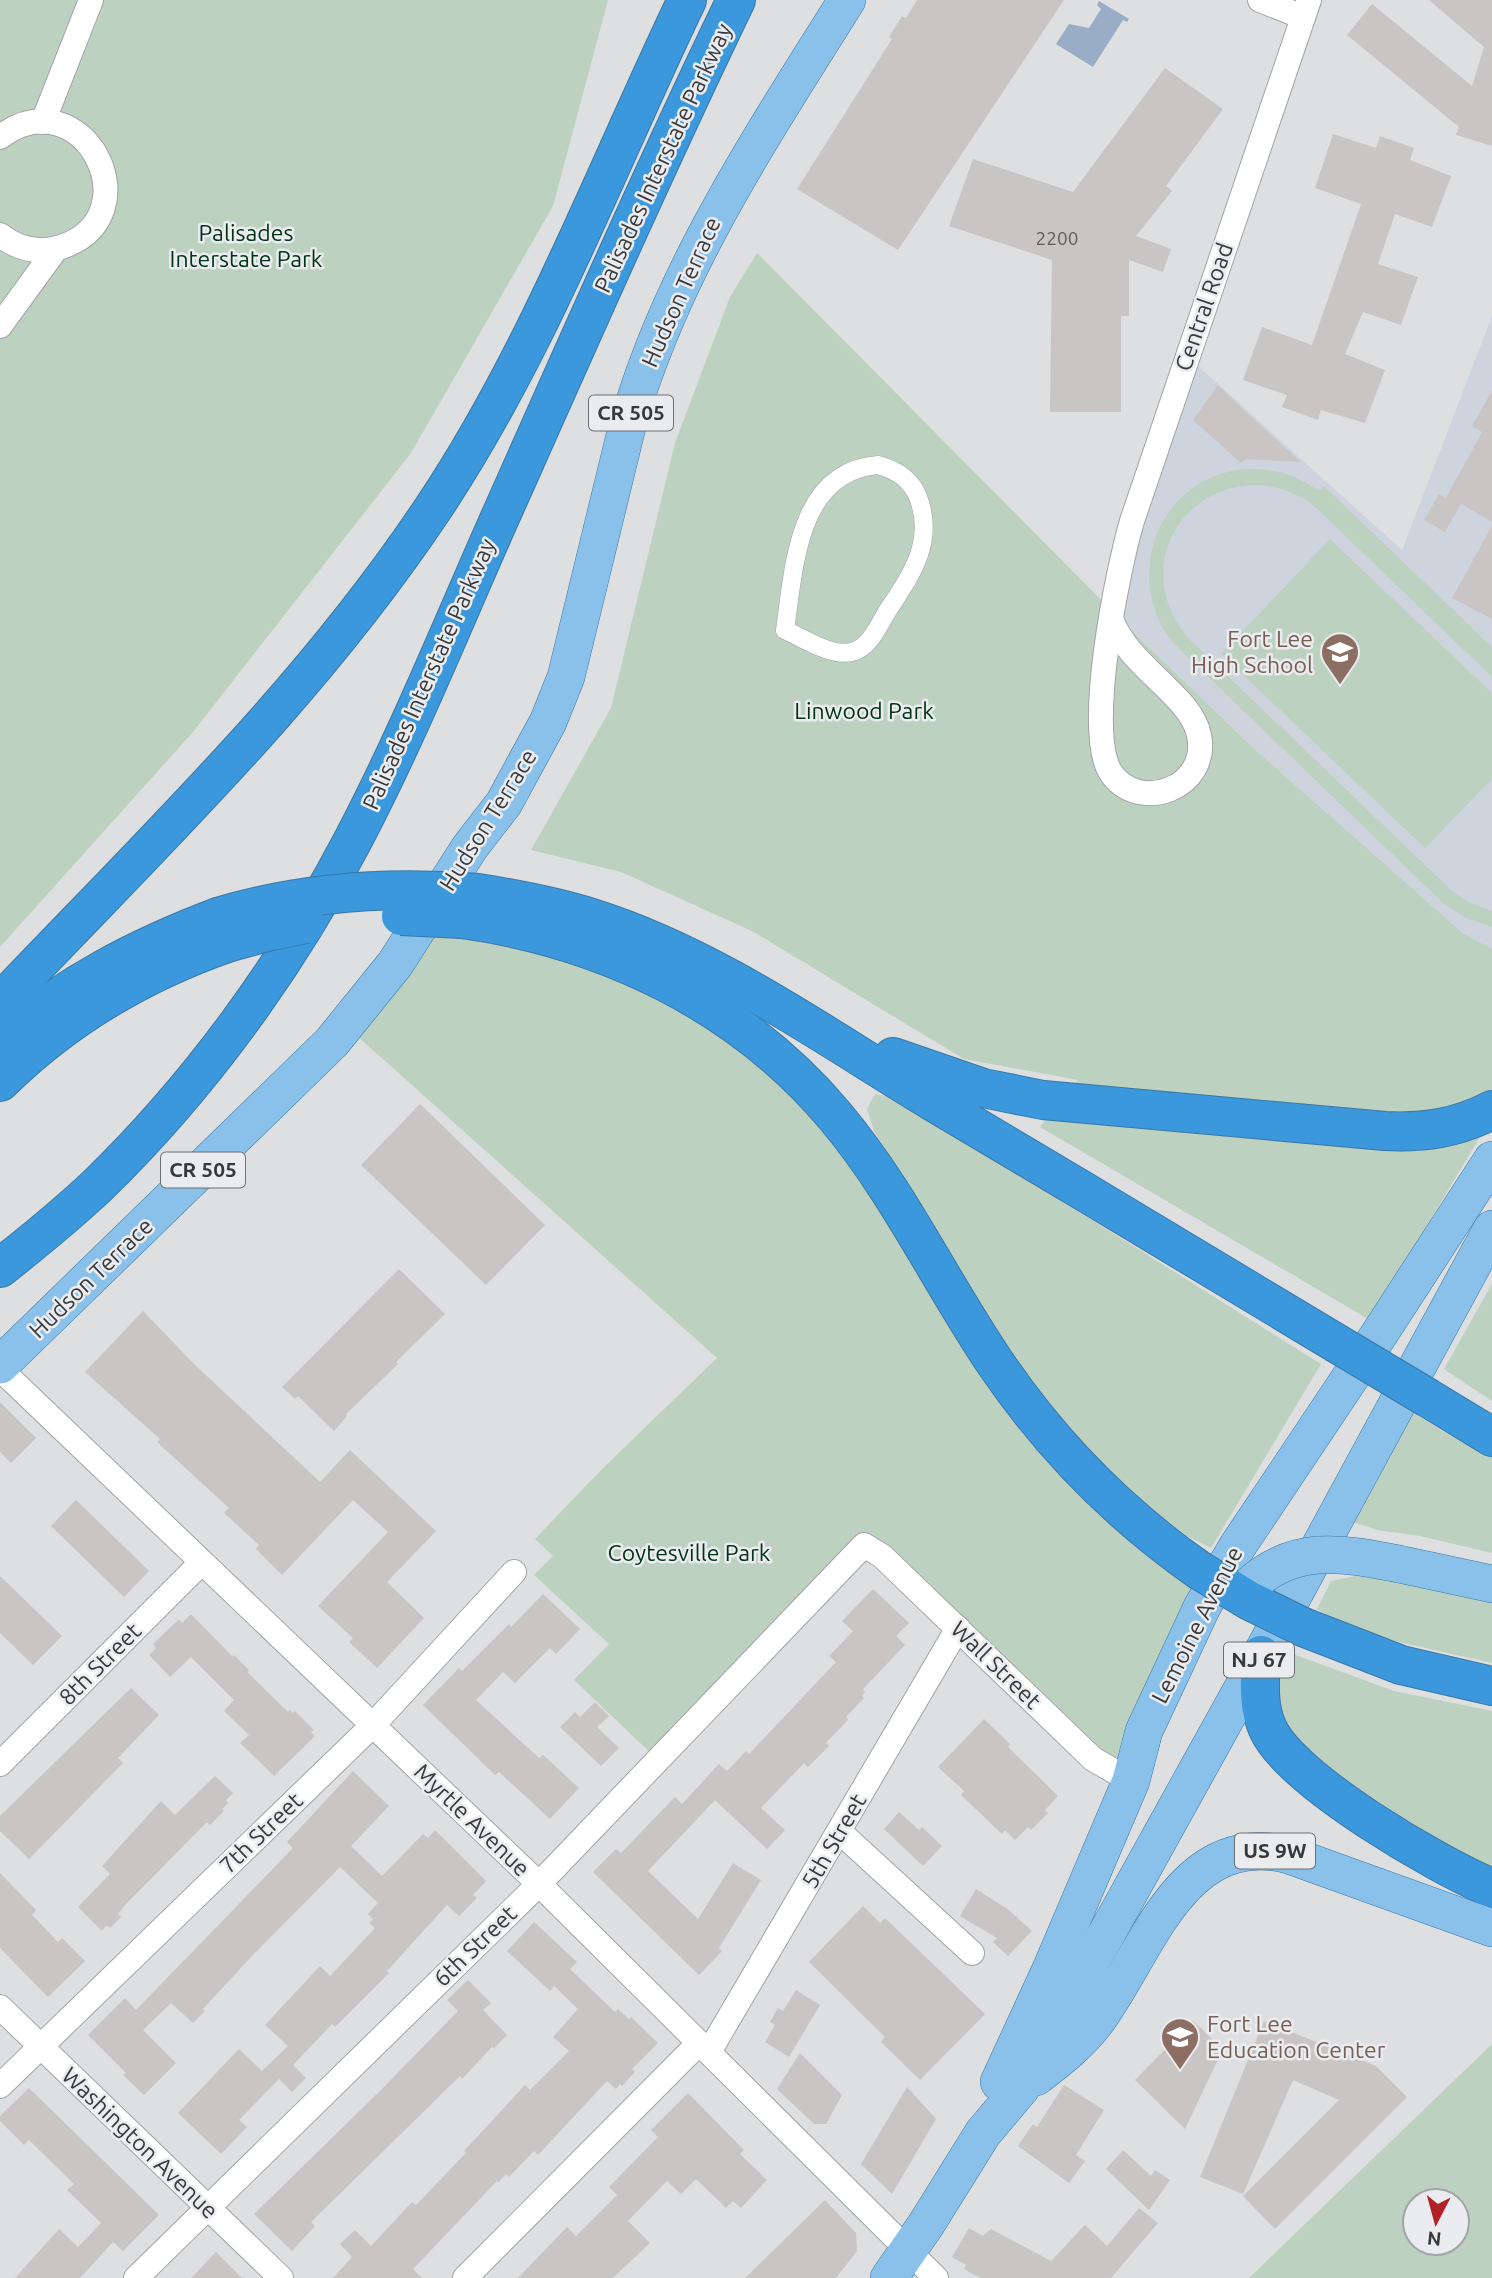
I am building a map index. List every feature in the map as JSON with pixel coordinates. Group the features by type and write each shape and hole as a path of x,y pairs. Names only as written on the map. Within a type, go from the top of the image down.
{"highway":[{"name":"Palisades Interstate Parkway","path":"0,1003 224,771 281,708 360,612 411,540 458,469 521,360 687,0"},
{"name":"Palisades Interstate Parkway","path":"0,1268 94,1188 176,1101 255,997 332,877 391,760 617,256 736,0"},
{"path":"470,906 534,932 622,960 710,1006 786,1065 823,1102 867,1158 996,1364 1038,1420 1115,1503 1160,1541 1199,1570 1248,1600 1303,1628 1388,1661 1484,1686"},
{"path":"0,1042 40,1010 106,967 149,944 223,930 294,926 358,917 418,916 470,906 557,908 630,932 695,961 802,1022 1492,1437"},
{"path":"0,1082 54,1034 122,989 188,957 223,930"},
{"path":"802,1022 962,1082 1043,1100 1410,1132 1447,1128 1492,1110"},
{"path":"1261,1655 1260,1700 1264,1719 1271,1736 1285,1755 1310,1778 1374,1822 1447,1866 1492,1888"}],"main road":[{"name":"Hudson Terrace","path":"0,1367 332,1042 396,964 470,847 504,803 548,722 566,677 627,427 665,319 686,271 719,209 847,0"},
{"name":"Lemoine Avenue","path":"983,2133 1001,2077 1046,1981 1131,1781 1144,1731 1189,1633 1226,1565 1492,1160"},
{"name":"Lemoine Avenue","path":"899,2264 983,2133 1021,2088 1261,1655 1492,1229"},
{"name":"US 9W","path":"1131,1781 1160,1737 1224,1620 1247,1588 1273,1569 1307,1556 1340,1555 1399,1564 1492,1584"},
{"name":"US 9W","path":"1021,2088 1079,2043 1104,2010 1180,1891 1205,1867 1227,1857 1248,1851 1289,1855 1492,1928"}],"street":[{"path":"43,122 91,0"},
{"path":"1260,0 1306,9"},
{"name":"Central Road","path":"1111,618 1128,649 1186,709 1198,731 1200,754 1197,766 1182,783 1169,790 1154,792 1129,788 1116,779 1108,766 1102,737 1104,652 1121,564 1134,515 1306,9"},
{"path":"0,137 17,127 43,122 69,128 85,139 97,155 105,176 103,206 93,225 79,238 56,249 39,250 23,248 0,235"},
{"path":"0,326 56,249"},
{"path":"878,465 891,468 914,488 924,511 925,525 921,552 909,576 868,641 856,650 840,653 785,630 800,537 818,498 843,477 862,467 878,465"},
{"name":"Myrtle Avenue","path":"0,1367 201,1563 539,1884 704,2048 899,2264 936,2278"},
{"name":"Wall Street","path":"864,1545 882,1556 1093,1759 1131,1781"},
{"name":"6th Street","path":"136,2278 539,1884 864,1545"},
{"name":"8th Street","path":"0,1764 201,1563"},
{"name":"7th Street","path":"0,2086 373,1726 514,1572"},
{"name":"5th Street","path":"465,2278 704,2048 840,1832 958,1628"},
{"path":"840,1832 972,1953"},
{"name":"Washington Avenue","path":"0,2007 281,2278"}],"shaded area":[{"name":"Fort Lee High School","path":"1492,316 1492,949 1464,934 1250,745 1127,626 1113,606 1187,356 1402,550"}],"green space":[{"name":"Palisades Interstate Park","path":"0,0 608,0 553,206 411,453 193,732 0,947"},
{"name":"Linwood Park","path":"757,253 1127,626 1250,745 1464,934 1492,949 1492,1117 1370,1320 1040,1127 1078,1080 964,1059 752,931 621,872 531,850 611,708 675,443 730,297"},
{"path":"1246,469 1284,474 1319,491 1324,486 1492,647 1492,677 1313,505 1278,488 1244,486 1213,495 1188,513 1171,539 1163,570 1168,603 1187,637 1449,888 1468,902 1492,911 1492,927 1466,918 1443,903 1174,644 1158,618 1150,590 1150,561 1157,534 1170,510 1190,490 1215,476"},
{"path":"1330,539 1492,693 1492,779 1425,848 1221,654"},
{"name":"Coytesville Park","path":"462,919 512,927 770,1051 996,1364 1199,1570 1131,1781 864,1545 657,1759 574,1680 609,1644 534,1575 553,1556 535,1539 602,1469 717,1358 346,1026 409,945"},
{"path":"875,1094 898,1098 1321,1364 1211,1548 1187,1536 1131,1493 1061,1425 1011,1357 956,1261 874,1131 867,1109"},
{"path":"1492,1284 1492,1401 1444,1369"},
{"path":"1414,1413 1444,1432 1492,1456 1492,1553 1420,1536 1377,1530 1353,1522"},
{"path":"1356,1576 1403,1581 1492,1599 1492,1663 1378,1636 1317,1609 1331,1581"},
{"path":"1282,1650 1394,1691 1492,1711 1492,1871 1467,1861 1321,1767 1279,1726 1273,1674"},
{"path":"1492,2044 1492,2278 1249,2278"}],"water":[{"path":"1099,1 1129,19 1127,22 1123,20 1093,67 1056,44 1069,24 1089,28 1101,9 1097,5"}],"building":[{"path":"917,0 1064,0 898,250 797,189 892,39 889,37 902,16 906,18"},
{"path":"1429,0 1492,0 1492,146 1456,135 1459,127 1347,35 1372,4 1472,86 1484,47"},
{"path":"1165,68 1223,109 1166,186 1172,191 1136,236 1171,249 1163,272 1129,260 1129,316 1121,316 1121,412 1050,412 1052,260 949,226 973,159 1073,192"},
{"path":"1333,134 1376,148 1380,136 1414,148 1410,160 1451,176 1432,227 1395,214 1378,264 1418,277 1401,325 1363,312 1345,354 1385,370 1365,423 1321,410 1318,420 1282,407 1287,395 1243,380 1262,327 1312,345 1361,204 1315,188"},
{"path":"1218,385 1301,462 1246,459 1241,463 1193,420"},
{"path":"1492,391 1492,522 1461,504 1445,532 1424,520 1439,494 1446,498 1482,432 1472,426"},
{"path":"1492,526 1492,619 1452,598"},
{"path":"420,1104 545,1225 486,1285 361,1165"},
{"path":"399,1269 445,1314 346,1414 334,1431 298,1396 295,1399 282,1387"},
{"path":"143,1311 194,1364 320,1482 350,1450 436,1531 387,1582 424,1618 377,1668 349,1642 353,1638 318,1606 388,1532 353,1500 282,1575 256,1549 259,1545 224,1513 229,1508 157,1442 160,1439 85,1372"},
{"path":"0,1402 36,1438 11,1463 0,1452"},
{"path":"76,1500 149,1571 124,1597 51,1526"},
{"path":"0,1576 62,1636 33,1665 0,1633"},
{"path":"873,1589 909,1623 896,1636 905,1645 863,1689 864,1698 826,1743 829,1746 808,1767 804,1763 761,1808 785,1830 767,1849 715,1800 648,1871 698,1919 733,1863 761,1880 719,1948 722,1951 699,1975 593,1872 616,1849 621,1853 675,1797 682,1804 719,1764 727,1771 746,1751 749,1754 836,1662 829,1656 853,1631 842,1621"},
{"path":"543,1594 580,1629 556,1654 550,1648 515,1683 503,1672 476,1700 539,1758 543,1755 579,1788 550,1819 499,1772 495,1775 423,1705 459,1668 462,1671"},
{"path":"191,1614 288,1712 295,1711 314,1730 311,1732 315,1736 274,1776 240,1743 249,1735 224,1711 234,1700 191,1657 170,1677 149,1655 156,1648 153,1644 179,1619 182,1623"},
{"path":"131,1688 159,1715 118,1758 123,1763 29,1859 0,1831 0,1816"},
{"path":"595,1702 609,1716 597,1727 619,1748 601,1766 560,1727 575,1712 580,1717"},
{"path":"984,1719 1058,1796 1045,1810 1048,1813 1031,1830 1028,1827 1015,1840 1005,1830 1002,1834 961,1795 964,1791 938,1767"},
{"path":"353,1771 389,1806 351,1846 382,1876 423,1834 428,1838 435,1830 486,1881 473,1895 477,1898 459,1916 447,1905 387,1971 389,1973 335,2027 332,2024 293,2065 306,2078 292,2092 279,2079 239,2120 247,2127 221,2154 178,2113 239,2049 262,2071 288,2046 265,2025 320,1966 330,1976 375,1928 369,1923 373,1919 368,1914 378,1903 340,1867 251,1957 193,2023 171,2003 143,2030 176,2063 144,2095 88,2035 125,1998 136,2010 293,1848 287,1842"},
{"path":"215,1776 233,1793 226,1800 228,1803 222,1809 224,1811 210,1825 207,1822 124,1906 118,1914 121,1917 110,1928 107,1925 102,1931 78,1907 110,1874 102,1866 161,1801 175,1815"},
{"path":"899,1812 919,1830 922,1827 942,1846 923,1866 884,1829"},
{"path":"0,1873 36,1910 32,1915 58,1942 62,1938 85,1961 48,1997 0,1948"},
{"path":"976,1889 1009,1910 1032,1931 1008,1956 993,1942 997,1938 960,1916"},
{"path":"863,1906 880,1923 885,1918 985,2014 920,2080 881,2042 885,2037 809,1962"},
{"path":"534,1922 577,1962 570,1969 615,2012 618,2009 629,2019 631,2017 658,2043 632,2069 635,2072 622,2086 620,2084 616,2089 607,2081 538,2155 534,2151 509,2177 506,2174 498,2183 497,2181 413,2269 422,2278 333,2278 352,2257 340,2244 355,2230 371,2246 412,2202 416,2205 466,2153 464,2151 525,2085 530,2090 569,2051 553,2037 578,2009 554,1986 550,1991 507,1951"},
{"path":"468,1980 491,2003 483,2010 507,2035 462,2079 460,2076 311,2222 315,2226 292,2251 254,2214 458,2011 447,2000"},
{"path":"796,1990 820,2005 789,2057 765,2042 775,2025 770,2022 778,2008 783,2011"},
{"path":"1193,2021 1223,2049 1185,2129 1135,2080"},
{"path":"1264,2021 1376,2066 1407,2097 1275,2229 1243,2196 1339,2100 1293,2080 1243,2194 1200,2177"},
{"path":"800,2053 842,2095 826,2124 814,2124 777,2089"},
{"path":"1064,2085 1104,2110 1076,2155 1085,2161 1069,2183 1018,2146 1033,2124 1037,2127"},
{"path":"907,2087 936,2119 892,2194 861,2164"},
{"path":"29,2088 159,2215 123,2251 113,2242 80,2278 15,2278 59,2229 78,2247 101,2223 67,2190 74,2184 29,2140 24,2145 0,2121 0,2116"},
{"path":"688,2093 744,2150 740,2154 767,2180 741,2208 733,2201 726,2208 696,2179 681,2194 667,2181 628,2221 650,2243 613,2278 518,2278 567,2227 576,2236 617,2195 609,2187 658,2137 651,2130"},
{"path":"1123,2150 1151,2176 1155,2170 1170,2180 1149,2210 1106,2169"},
{"path":"825,2200 856,2233 857,2251 836,2278 745,2278"},
{"path":"1139,2208 1158,2223 1111,2278 980,2278 964,2269 966,2265 952,2257 969,2228 983,2236 991,2229 1051,2261 1085,2225 1107,2246"},
{"path":"216,2252 242,2278 191,2278"}],"place":[{"name":"Fort Lee High School","path":"1340,686"},
{"name":"Fort Lee Education Center","path":"1180,2071"}]}
